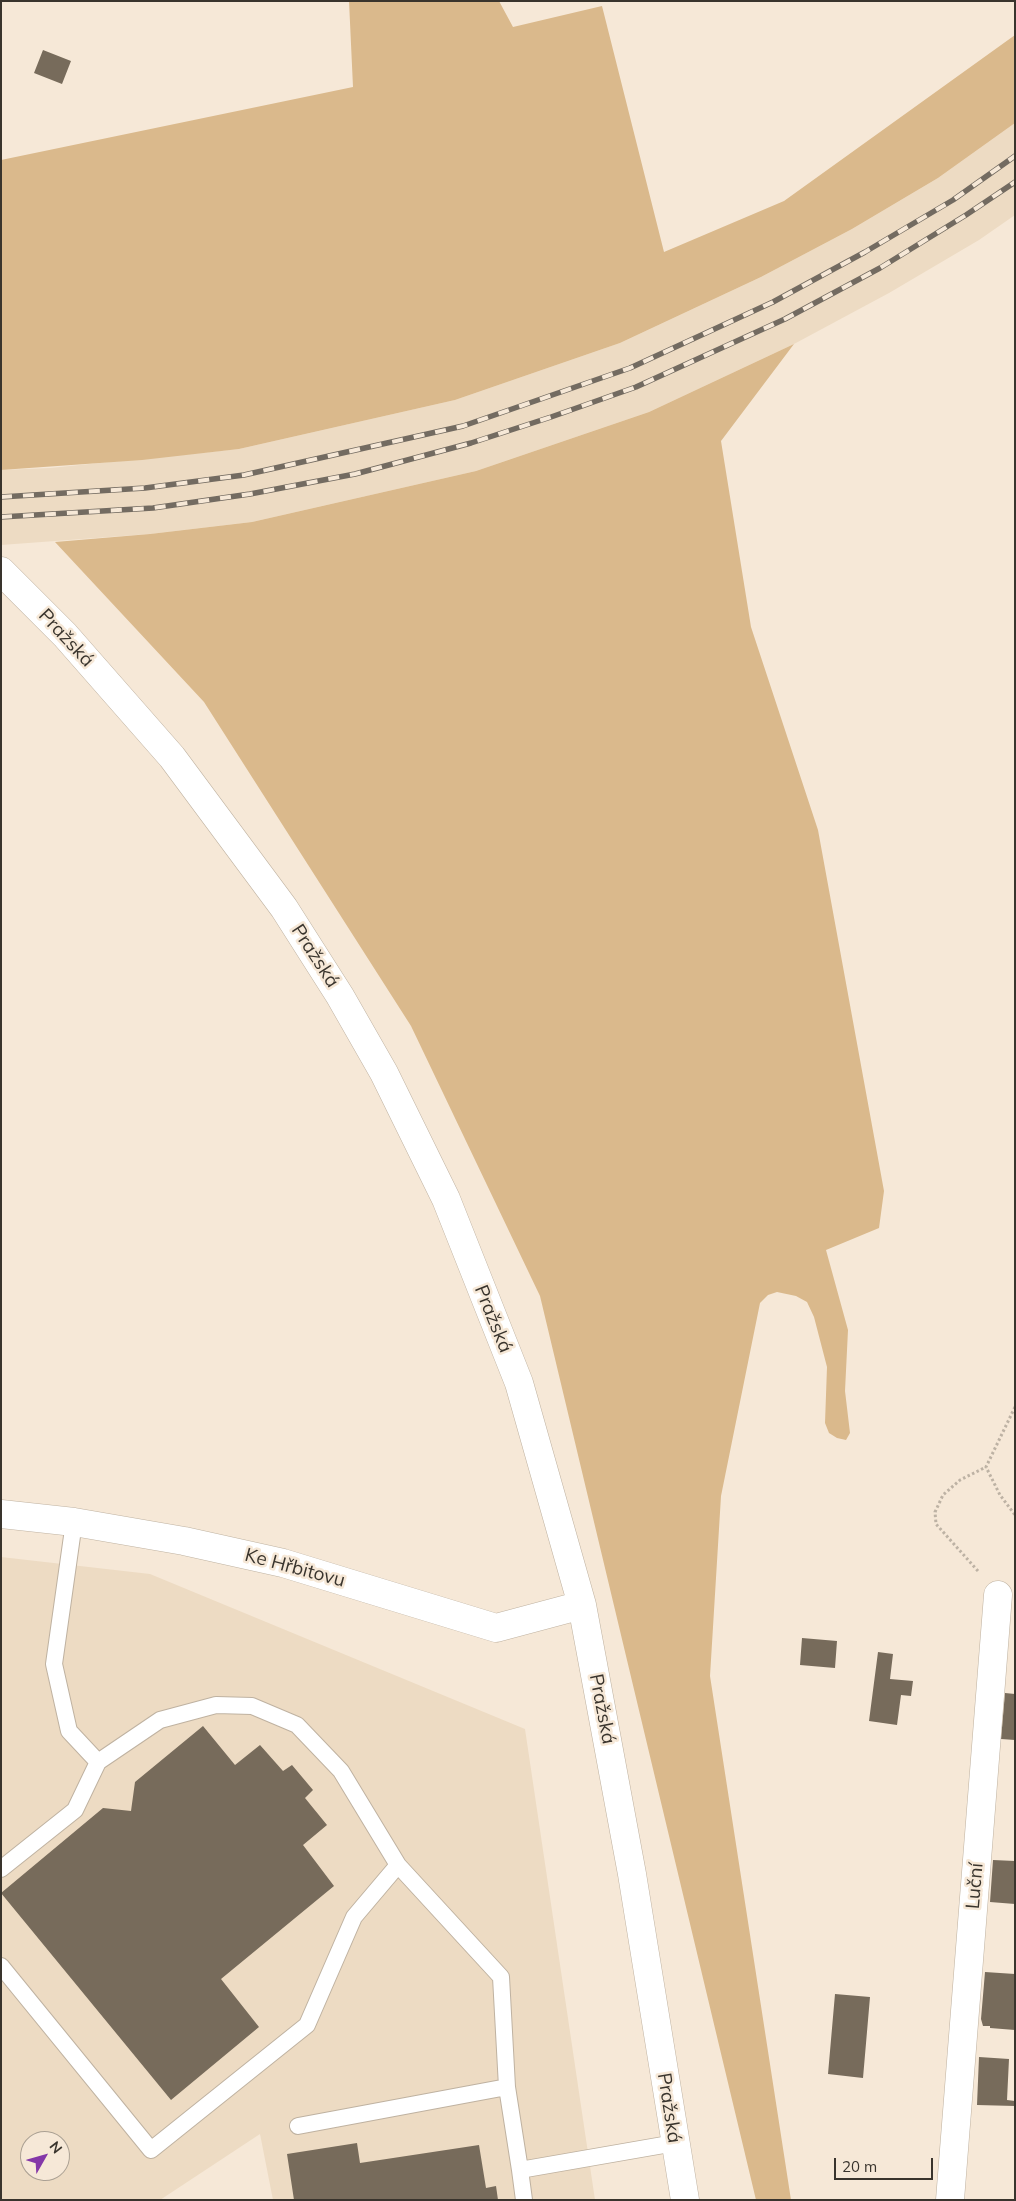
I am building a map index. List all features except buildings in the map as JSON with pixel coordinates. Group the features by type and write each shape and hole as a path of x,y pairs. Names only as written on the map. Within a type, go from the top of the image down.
{"main road":[{"name":"Pražská","path":"1,571 65,635 172,757 267,885 340,996 384,1073 446,1199 519,1383 582,1605 632,1874 684,2200"},
{"name":"Ke Hřbitovu","path":"1,1514 74,1522 184,1541 283,1563 496,1628 582,1605"},
{"name":"Luční","path":"950,2200 1007,1604"}],"lane":[{"path":"74,1522 54,1664 69,1731 98,1762"},
{"path":"1,1868 75,1810 98,1762 160,1720 216,1705 252,1706 298,1725 341,1771 398,1864 501,1977 507,2087 524,2200"},
{"path":"1,1966 151,2150 307,2025 354,1917 398,1864"},
{"path":"298,2126 507,2087"},
{"path":"520,2170 675,2143"}],"path":[{"path":"1007,1604 936,1524 936,1512 943,1495 960,1480 986,1467 1015,1407"},
{"path":"986,1467 1000,1495 1015,1515"}],"shaded area":[{"path":"349,1 499,1 513,27 602,6 664,252 784,201 1015,35 1015,123 938,178 852,229 761,277 620,343 455,400 239,449 142,460 1,470 1,160 353,87"},
{"path":"1015,123 1015,215 979,240 889,293 794,344 649,412 476,471 252,522 150,534 1,545 1,470 50,468 239,449 455,400 620,343 761,277 852,229 938,178"},
{"path":"794,344 721,441 751,627 818,830 884,1191 879,1228 826,1250 848,1330 845,1391 850,1433 846,1440 837,1438 829,1433 825,1423 827,1367 814,1317 807,1302 796,1296 777,1292 768,1295 760,1303 721,1496 710,1676 791,2200 756,2200 540,1296 411,1026 204,702 55,542 150,534 252,522 476,471 649,412"},
{"path":"1,1557 150,1574 525,1729 595,2200 273,2200 260,2134 160,2200 1,2200"}],"railway":[{"path":"1,497 145,488 244,475 463,426 630,368 773,302 865,252 953,200 1015,156"},
{"path":"1,517 153,508 250,494 355,474 471,443 551,417 636,387 785,319 880,268 966,215 1015,182"}]}
